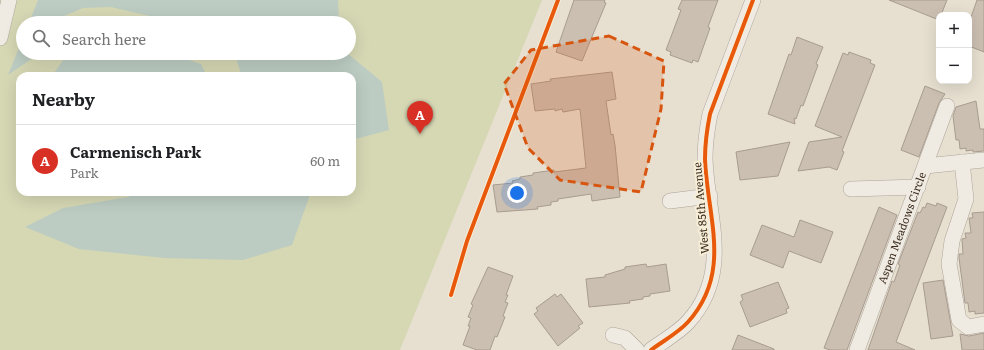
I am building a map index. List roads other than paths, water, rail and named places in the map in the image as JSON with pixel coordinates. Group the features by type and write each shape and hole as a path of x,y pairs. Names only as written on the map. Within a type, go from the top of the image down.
{"street":[{"path":"0,38 9,0"},
{"name":"West 85th Avenue","path":"652,350 686,324 704,299 708,288 715,252 705,160 706,132 710,114 753,0"},
{"name":"Aspen Meadows Circle","path":"857,350 947,106"},
{"path":"925,166 984,160"},
{"path":"962,162 966,199 952,241 949,264 959,320 968,327 984,324"},
{"path":"851,189 918,187"},
{"path":"670,201 710,196"},
{"path":"613,335 626,338 637,350"}],"place":[{"name":"Carmenisch Park","path":"420,134"}]}
